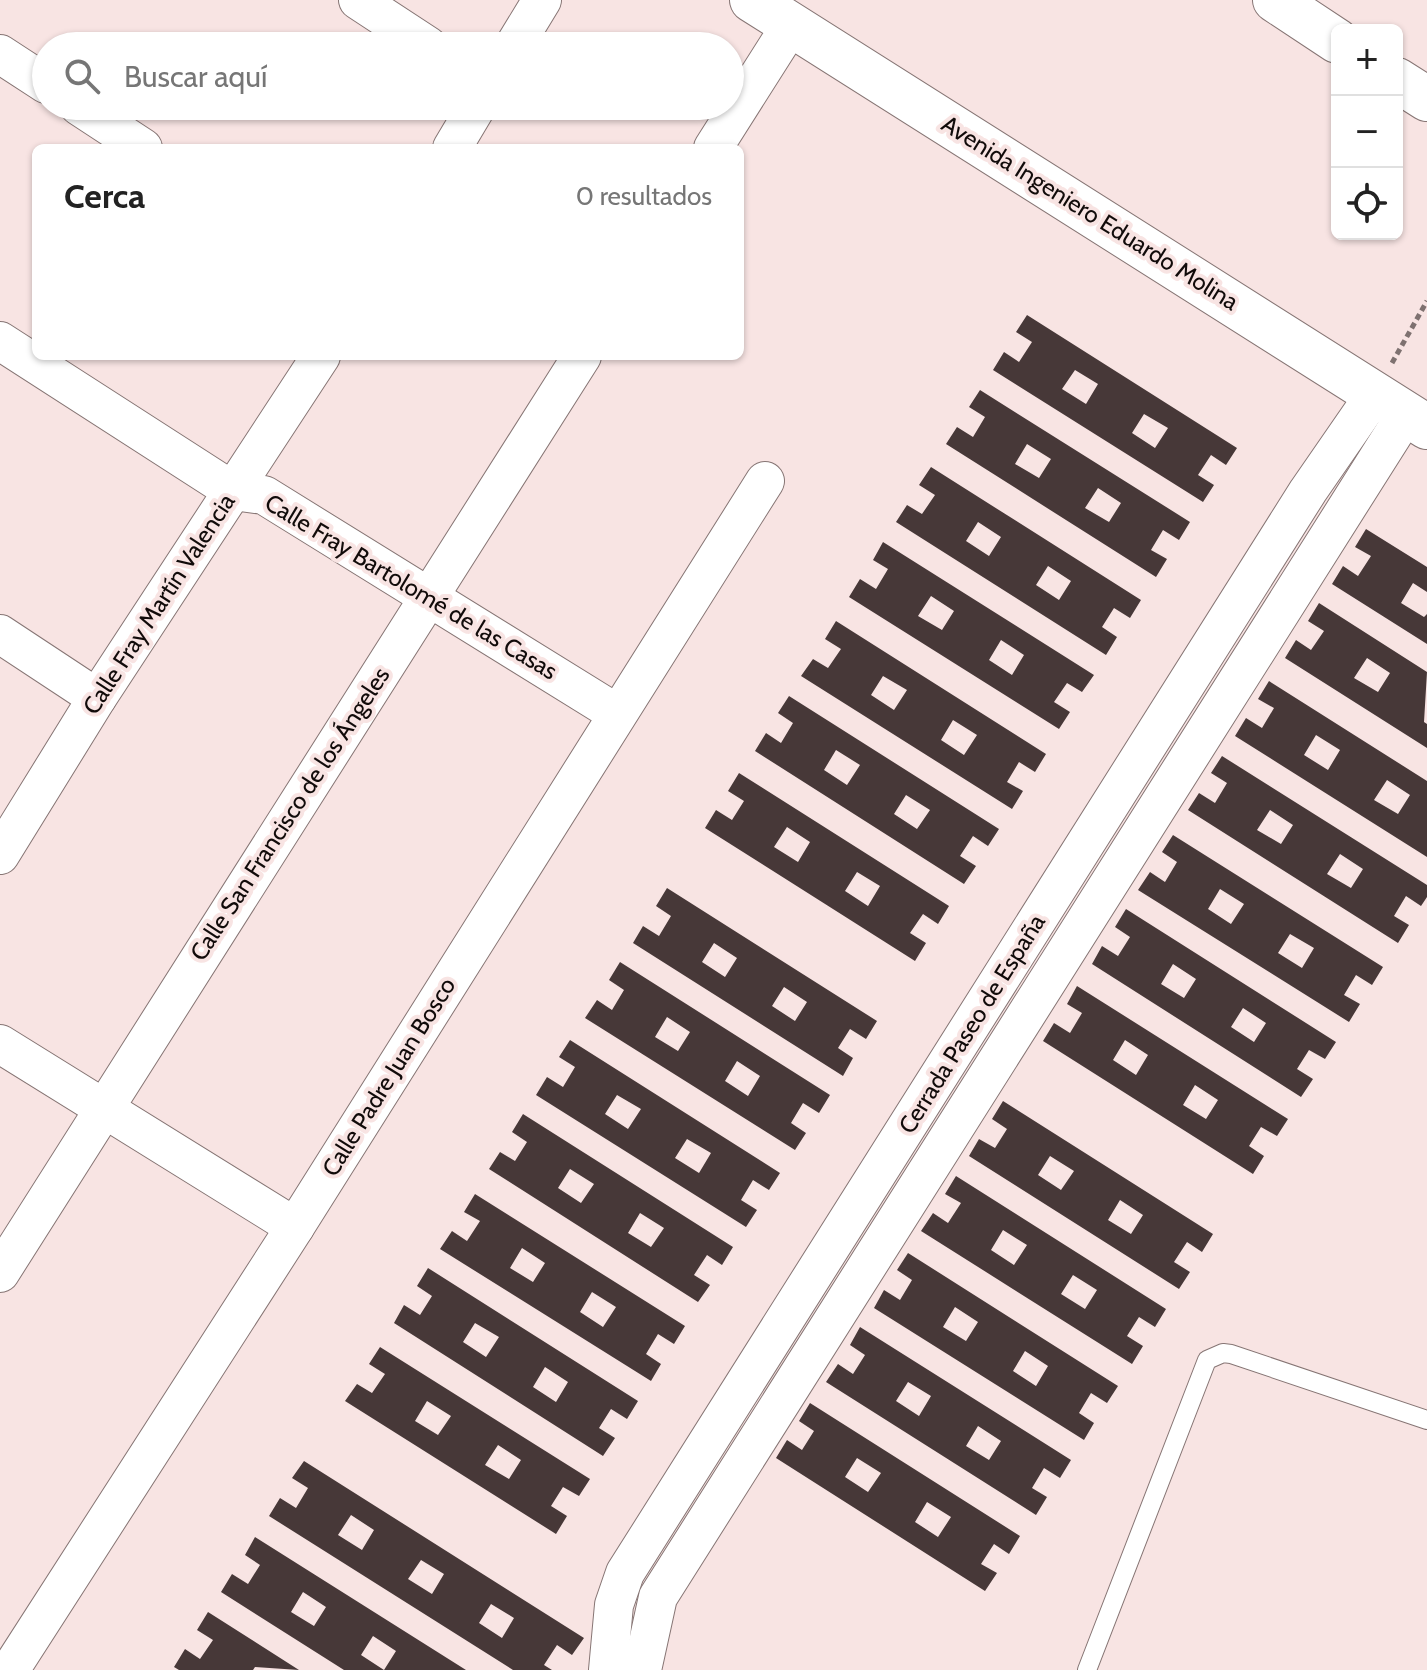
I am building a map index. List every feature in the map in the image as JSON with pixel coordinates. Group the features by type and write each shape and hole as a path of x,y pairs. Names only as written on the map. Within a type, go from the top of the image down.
{"main road":[{"name":"Avenida Ingeniero Eduardo Molina","path":"752,0 1403,412"},
{"path":"1275,0 1331,37"},
{"path":"1403,84 1427,99"}],"street":[{"path":"358,0 407,32"},
{"path":"523,32 542,0"},
{"path":"744,99 791,25"},
{"path":"0,54 32,75"},
{"path":"100,120 137,144"},
{"path":"454,144 469,120"},
{"path":"716,144 731,120"},
{"name":"Calle Fray Bartolomé de las Casas","path":"0,341 233,491 264,495 616,713"},
{"name":"Calle Fray Martín Valencia","path":"0,855 97,698 318,360"},
{"name":"Calle San Francisco de los Ángeles","path":"0,1273 579,360"},
{"name":"Cerrada Paseo de España","path":"626,1664 614,1605 625,1573 987,1038 1308,491 1403,412"},
{"name":"Calle Padre Juan Bosco","path":"10,1670 295,1227 765,481"},
{"path":"0,634 97,698"},
{"path":"0,1044 295,1227"}],"lane":[{"path":"1087,1670 1207,1360 1223,1353 1231,1354 1427,1420"}],"path":[{"path":"1403,412 1427,301"}],"building":[{"path":"1027,315 1237,448 1226,465 1211,455 1198,475 1214,485 1203,502 993,370 1004,352 1019,362 1032,342 1016,332","holes":["1075,370 1098,384 1086,404 1062,389","1144,414 1168,428 1155,448 1132,433"]},
{"path":"980,390 1190,522 1179,540 1163,530 1151,550 1167,559 1156,577 946,444 957,427 973,437 985,417 969,407","holes":["1027,444 1051,459 1039,478 1015,464","1098,488 1121,503 1109,522 1085,508"]},
{"path":"931,467 1141,600 1130,618 1114,608 1102,627 1117,637 1106,655 896,522 907,505 922,514 935,495 919,485","holes":["978,522 1001,537 989,556 966,541","1048,566 1071,581 1059,600 1036,585"]},
{"path":"1366,529 1427,567 1427,592 1413,583 1401,603 1424,617 1427,614 1427,644 1332,584 1343,566 1358,576 1371,556 1355,547"},
{"path":"883,542 1094,675 1082,692 1067,683 1054,702 1070,712 1059,729 849,597 860,579 876,589 888,569 873,560","holes":["931,596 954,611 942,630 918,616","1001,640 1024,655 1012,675 989,660"]},
{"path":"1319,603 1427,672 1424,722 1427,724 1427,748 1285,658 1296,640 1311,650 1324,631 1308,621","holes":["1367,658 1390,673 1378,692 1354,678"]},
{"path":"836,621 1046,754 1035,772 1019,762 1007,782 1023,791 1012,809 801,676 813,659 828,668 841,649 825,639","holes":["883,676 907,690 894,710 871,695","953,720 977,735 964,755 941,740"]},
{"path":"1269,681 1427,781 1427,857 1235,736 1246,718 1262,728 1274,708 1258,699","holes":["1316,735 1340,750 1328,770 1304,755","1387,780 1410,795 1398,814 1374,800"]},
{"path":"789,696 999,829 988,846 973,836 960,856 976,866 964,884 755,751 766,733 781,743 793,723 778,713","holes":["836,750 860,765 847,785 824,770","906,795 930,810 917,829 894,814"]},
{"path":"1222,756 1427,885 1427,897 1421,906 1406,896 1394,916 1409,925 1398,943 1188,810 1199,793 1215,803 1227,783 1211,773","holes":["1270,810 1293,825 1281,844 1257,830","1340,854 1363,869 1351,888 1327,874"]},
{"path":"739,773 949,906 938,924 923,914 910,933 926,943 915,961 705,828 716,810 732,820 744,801 728,791","holes":["787,827 810,842 798,862 774,847","857,872 880,886 868,906 845,891"]},
{"path":"1173,835 1383,967 1372,985 1356,975 1344,995 1360,1004 1349,1022 1138,890 1150,872 1165,882 1177,862 1162,852","holes":["1220,889 1244,904 1231,924 1208,909","1290,934 1314,948 1302,968 1278,953"]},
{"path":"667,888 877,1021 866,1039 850,1029 838,1048 853,1058 843,1076 633,943 643,926 659,936 671,916 656,906","holes":["714,943 737,958 725,977 702,962","784,987 807,1002 795,1021 772,1006"]},
{"path":"1126,909 1336,1042 1325,1059 1309,1050 1297,1069 1313,1079 1301,1097 1092,964 1102,946 1118,956 1130,937 1115,927","holes":["1173,964 1196,979 1184,998 1161,984","1243,1008 1266,1023 1254,1042 1231,1027"]},
{"path":"620,962 830,1095 819,1113 803,1103 791,1123 806,1133 795,1150 585,1018 597,1000 612,1010 624,990 609,980","holes":["667,1017 690,1032 678,1051 655,1037","737,1061 760,1076 748,1096 725,1081"]},
{"path":"1077,986 1288,1119 1277,1136 1261,1127 1249,1146 1264,1156 1253,1174 1043,1041 1054,1023 1070,1033 1082,1013 1067,1004","holes":["1125,1040 1148,1055 1136,1075 1113,1060","1195,1085 1218,1100 1206,1119 1183,1105"]},
{"path":"570,1040 780,1173 769,1190 753,1180 741,1200 757,1210 746,1227 536,1095 547,1077 563,1087 575,1067 559,1057","holes":["617,1095 641,1109 628,1129 605,1114","687,1139 711,1153 699,1173 675,1158"]},
{"path":"1003,1101 1213,1234 1202,1252 1187,1242 1174,1262 1190,1272 1179,1289 969,1156 979,1139 995,1148 1007,1129 992,1119","holes":["1050,1156 1074,1171 1061,1190 1038,1175","1120,1200 1143,1215 1131,1234 1108,1220"]},
{"path":"523,1114 733,1247 722,1265 707,1255 694,1275 710,1285 698,1302 489,1169 500,1152 515,1161 527,1142 512,1132","holes":["570,1169 594,1184 581,1203 558,1188","640,1213 664,1228 651,1247 628,1233"]},
{"path":"956,1176 1166,1309 1155,1327 1139,1317 1127,1336 1143,1346 1132,1364 921,1231 933,1213 948,1223 961,1203 945,1194","holes":["1003,1230 1027,1245 1014,1265 991,1250","1073,1275 1097,1290 1085,1309 1061,1294"]},
{"path":"475,1194 685,1326 674,1344 658,1334 646,1354 661,1364 651,1381 440,1249 452,1231 467,1241 480,1221 464,1212","holes":["522,1248 545,1263 533,1282 510,1268","592,1292 616,1307 603,1327 580,1312"]},
{"path":"908,1253 1118,1386 1107,1403 1091,1393 1079,1413 1094,1423 1084,1440 874,1308 884,1290 900,1300 912,1280 897,1270","holes":["955,1307 978,1322 966,1341 943,1327","1025,1351 1048,1366 1036,1386 1013,1371"]},
{"path":"428,1268 638,1401 627,1419 611,1409 599,1428 615,1438 603,1456 394,1323 404,1305 420,1315 432,1296 417,1286","holes":["475,1323 499,1337 486,1357 463,1342","545,1367 568,1382 556,1402 533,1387"]},
{"path":"860,1327 1071,1460 1060,1478 1044,1468 1032,1488 1047,1497 1036,1515 826,1382 838,1364 853,1374 865,1355 850,1345","holes":["908,1382 931,1396 919,1416 896,1401","978,1426 1001,1441 989,1460 966,1446"]},
{"path":"380,1347 590,1479 579,1496 563,1487 551,1506 567,1516 556,1534 345,1401 357,1384 372,1393 385,1374 369,1364","holes":["427,1401 451,1416 438,1435 415,1421","498,1445 521,1460 509,1479 485,1465"]},
{"path":"810,1403 1020,1536 1009,1554 994,1544 981,1564 997,1573 985,1591 776,1458 787,1440 802,1450 814,1431 799,1421","holes":["857,1458 881,1473 868,1492 845,1477","927,1502 951,1517 938,1537 915,1522"]},
{"path":"304,1461 584,1638 572,1655 557,1645 544,1665 552,1670 513,1670 269,1516 280,1498 296,1508 308,1488 292,1478","holes":["351,1515 374,1530 362,1550 338,1535","421,1560 444,1574 432,1594 408,1579","491,1604 514,1618 502,1638 479,1623"]},
{"path":"255,1537 466,1670 384,1670 344,1670 221,1592 232,1574 248,1584 260,1565 245,1555","holes":["303,1592 326,1607 314,1626 291,1612","373,1636 396,1651 384,1670 361,1655"]},
{"path":"208,1612 299,1670 255,1667 253,1670 179,1670 174,1667 185,1649 200,1659 213,1640 197,1630"}]}
